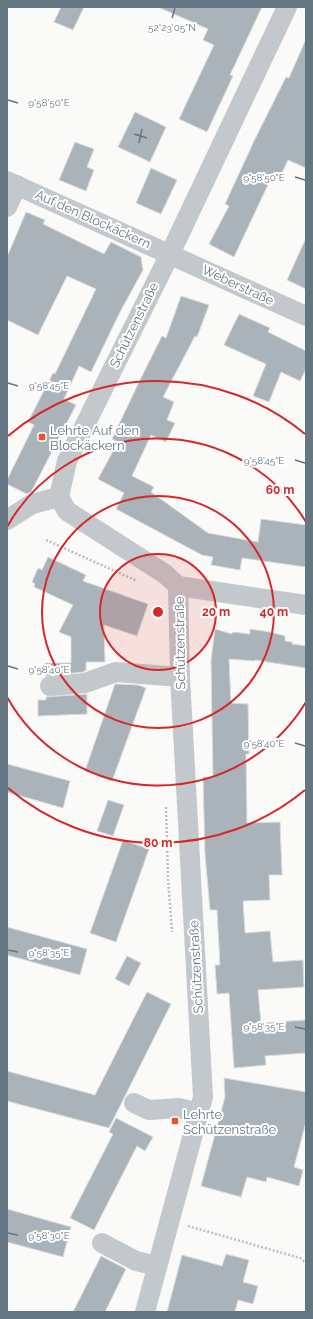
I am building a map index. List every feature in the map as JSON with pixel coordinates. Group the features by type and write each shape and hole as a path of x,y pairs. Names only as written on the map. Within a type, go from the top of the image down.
{"street":[{"name":"Schützenstraße","path":"145,1312 203,1097 180,677 178,586 165,574 67,512 59,497 67,461 170,254 287,7"},
{"name":"Auf den Blockäckern","path":"7,207 12,183 170,254"},
{"name":"Weberstraße","path":"170,254 306,316"},
{"path":"7,520 32,504 59,497"},
{"path":"178,586 306,605"},
{"path":"50,686 85,683 116,672 180,677"},
{"path":"134,1104 148,1110 179,1108 199,1113"},
{"path":"102,1243 136,1261 157,1266"}],"path":[{"path":"46,540 144,584"},
{"path":"165,800 168,878 173,933"},
{"path":"170,1220 300,1258 306,1263"}],"building":[{"path":"61,7 84,7 73,30 54,22"},
{"path":"158,7 262,7 230,75 233,76 207,132 179,119 214,45 203,40 208,29"},
{"path":"306,39 306,168 288,160 281,175 274,172 234,257 209,244 229,206 225,204 255,139 286,77 289,78"},
{"path":"135,112 166,127 150,162 118,147"},
{"path":"75,142 94,149 87,167 94,170 86,191 59,180"},
{"path":"151,168 177,180 161,214 136,203"},
{"path":"26,212 45,220 43,224 104,254 111,242 141,257 143,270 120,312 91,372 79,366 64,399 76,405 31,492 27,494 7,484 7,480 34,425 28,422 53,373 55,374 96,289 67,276 38,335 7,320 7,257"},
{"path":"306,238 306,289 287,280"},
{"path":"181,296 209,305 197,337 195,336 163,397 174,402 167,420 175,423 166,442 151,435 132,476 154,487 151,492 208,533 258,542 261,519 306,525 306,567 242,558 240,570 211,565 213,557 202,555 116,509 124,493 98,479 118,442 112,439 162,336 166,338"},
{"path":"239,314 270,328 268,332 306,351 306,369 300,381 281,372 269,402 253,396 266,364 224,345"},
{"path":"48,557 86,575 83,581 148,604 137,636 104,625 105,662 86,662 86,670 83,672 46,676 45,663 71,663 71,637 59,632 73,605 34,587 35,584 32,582 38,568 42,570"},
{"path":"215,629 232,634 233,632 250,634 250,629 270,632 285,636 285,641 292,642 292,644 306,646 306,668 255,660 229,659 231,703 248,704 249,754 246,754 247,823 280,822 282,875 269,875 270,900 243,901 245,933 270,931 273,962 303,960 304,987 258,990 261,1023 306,1020 306,1053 265,1056 266,1065 234,1068 229,993 217,994 215,965 220,965 217,910 210,910 205,854 203,777 213,777 211,660"},
{"path":"115,684 138,685 146,688 112,781 85,771"},
{"path":"87,694 87,714 38,716 38,700 46,700 46,697"},
{"path":"7,764 70,781 63,808 7,792"},
{"path":"108,800 124,805 113,836 97,831"},
{"path":"123,840 149,849 116,942 90,933"},
{"path":"7,927 87,949 80,975 7,955"},
{"path":"127,956 141,963 129,986 115,979"},
{"path":"147,992 171,1004 109,1128 7,1101 7,1071 95,1095"},
{"path":"224,1078 306,1092 306,1122 294,1167 303,1170 299,1186 267,1177 266,1182 247,1177 241,1197 201,1186 225,1097"},
{"path":"116,1118 153,1137 145,1151 137,1146 94,1230 70,1218 113,1134 109,1132"},
{"path":"7,1209 71,1227 63,1257 7,1242"},
{"path":"226,1254 249,1260 243,1282 258,1286 253,1304 238,1300 235,1312 167,1312 182,1255 222,1266"},
{"path":"101,1256 126,1269 105,1312 73,1312"}],"place":[{"name":"Lehrte Auf den Blockäckern","path":"42,437"},
{"name":"Lehrte Schützenstraße","path":"175,1121"}]}
